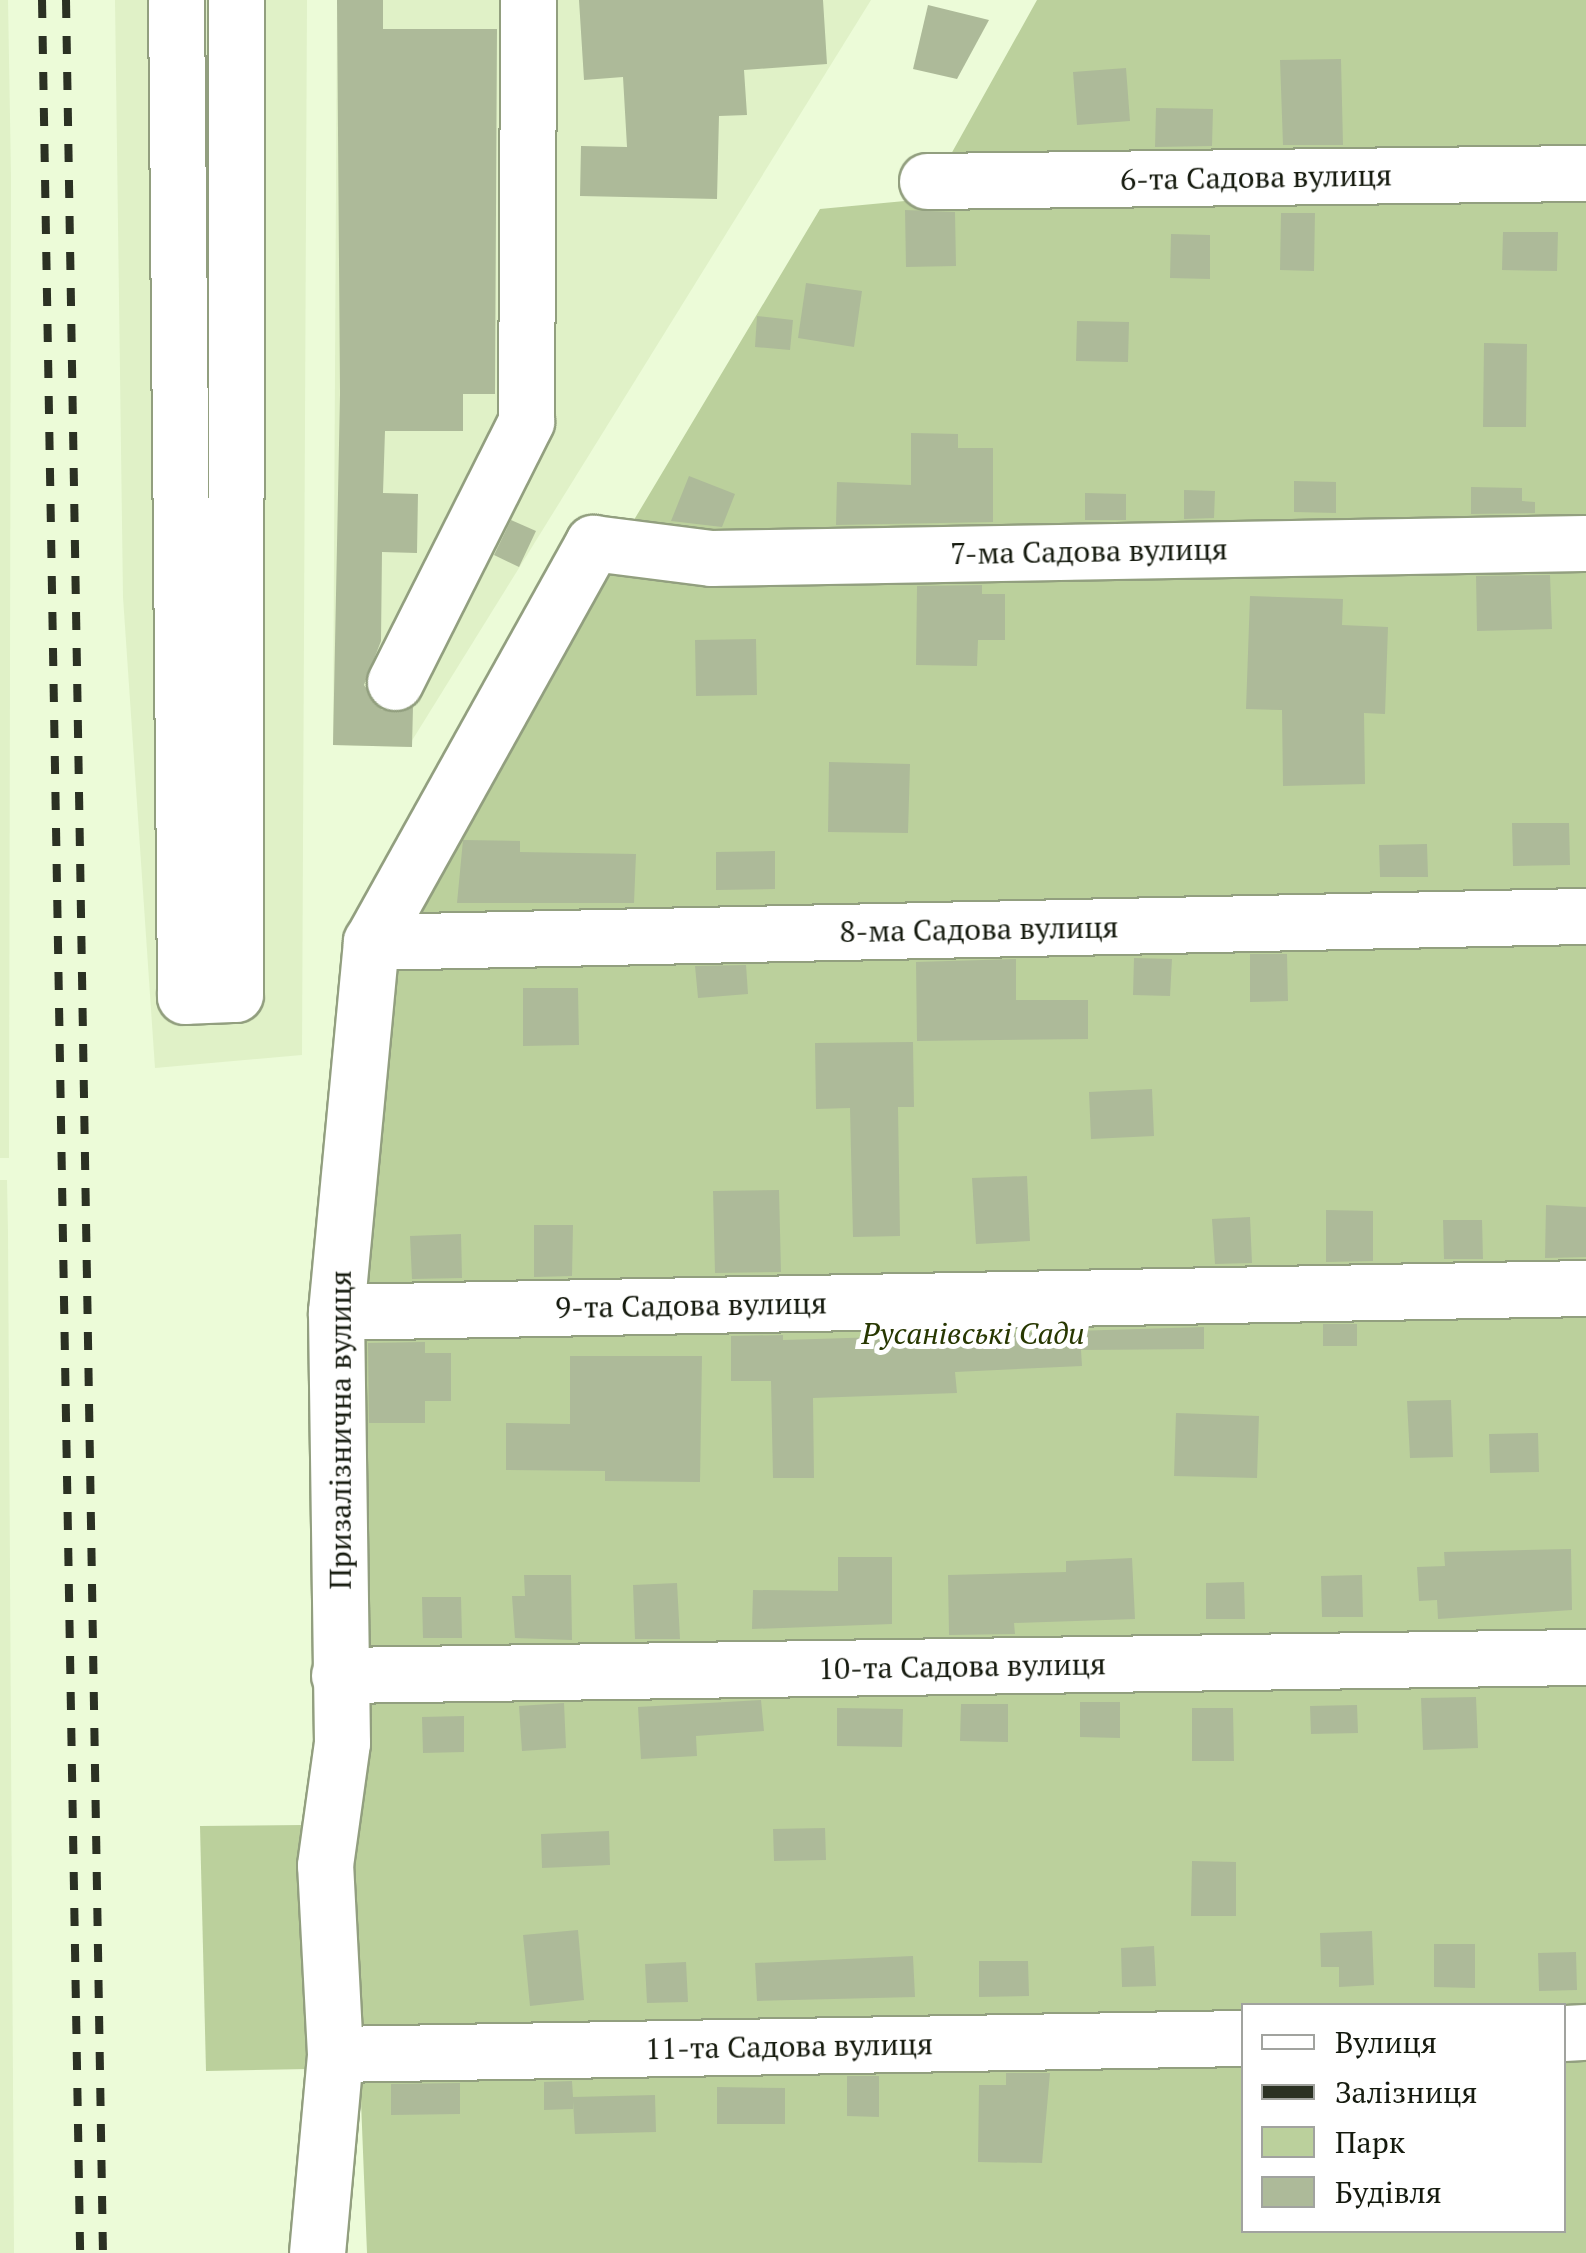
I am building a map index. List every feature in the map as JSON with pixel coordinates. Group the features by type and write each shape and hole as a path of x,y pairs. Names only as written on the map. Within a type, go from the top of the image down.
{"street":[{"path":"176,0 185,996 235,994 236,0"},
{"path":"395,682 526,421 528,0"},
{"name":"6-та Садова вулиця","path":"927,181 1586,173"},
{"name":"7-ма Садова вулиця","path":"593,543 711,558 1586,543"},
{"name":"Призалізнична вулиця","path":"317,2253 335,2054 326,1864 342,1743 336,1312 371,942 593,543"},
{"name":"8-ма Садова вулиця","path":"371,942 1586,916"},
{"name":"9-та Садова вулиця","path":"336,1312 1586,1288"},
{"name":"10-та Садова вулиця","path":"339,1675 1586,1657"},
{"name":"11-та Садова вулиця","path":"335,2054 1241,2038"}],"shaded area":[{"path":"0,0 8,0 11,177 9,1158 0,1158"},
{"path":"115,0 307,0 302,1055 155,1068 123,597"},
{"path":"337,0 871,0 408,747 333,745"},
{"path":"0,1180 7,1180 8,1233 14,2253 0,2253"}],"green space":[{"name":"Русанівські Сади","path":"1037,0 1586,0 1586,2253 367,2253 352,1874 361,1311 387,968 406,901 820,209 926,199"},
{"path":"303,1825 308,2069 206,2071 200,1826"}],"building":[{"path":"337,0 383,0 383,29 497,29 495,394 463,394 463,431 385,431 383,493 418,494 417,553 382,552 381,641 364,685 382,710 413,707 412,747 333,745 340,394"},
{"path":"579,0 823,0 827,64 744,70 747,115 719,116 717,199 580,196 581,146 627,147 623,77 584,80"},
{"path":"928,5 989,20 957,79 913,69"},
{"path":"1341,59 1343,145 1283,145 1280,60"},
{"path":"1126,68 1130,121 1077,125 1073,72"},
{"path":"1156,108 1213,109 1212,146 1155,147"},
{"path":"905,210 955,212 956,266 906,267"},
{"path":"1281,213 1315,213 1314,271 1280,270"},
{"path":"1503,232 1558,232 1557,271 1502,270"},
{"path":"1171,234 1210,235 1210,279 1170,278"},
{"path":"806,283 862,291 854,347 798,338"},
{"path":"757,316 793,320 790,350 755,347"},
{"path":"1077,321 1129,322 1128,362 1076,361"},
{"path":"1484,343 1527,344 1526,427 1483,427"},
{"path":"911,433 958,434 958,448 993,448 993,522 836,525 837,482 911,485"},
{"path":"689,476 735,494 722,527 671,521"},
{"path":"1294,481 1336,482 1336,513 1294,512"},
{"path":"1471,487 1522,488 1522,501 1535,502 1535,513 1471,514"},
{"path":"1184,490 1215,491 1214,518 1184,519"},
{"path":"1085,493 1126,494 1126,520 1085,520"},
{"path":"511,520 536,531 519,567 494,555"},
{"path":"1550,575 1552,629 1477,631 1476,576"},
{"path":"982,585 982,594 1005,594 1005,640 978,640 977,666 916,665 917,586"},
{"path":"1250,596 1343,599 1342,625 1388,627 1385,714 1364,713 1365,784 1283,786 1282,710 1246,709"},
{"path":"756,639 757,695 696,696 695,640"},
{"path":"829,762 910,764 908,833 828,832"},
{"path":"1512,823 1569,823 1570,865 1513,866"},
{"path":"463,840 520,841 520,852 636,854 634,903 457,903"},
{"path":"1427,844 1428,877 1380,877 1379,845"},
{"path":"775,851 775,889 716,890 716,852"},
{"path":"1250,954 1287,954 1288,1001 1250,1002"},
{"path":"1134,958 1172,959 1170,996 1133,995"},
{"path":"1016,959 1016,1000 1088,1000 1088,1039 917,1041 916,962"},
{"path":"746,965 748,994 698,998 695,966"},
{"path":"523,988 578,988 579,1045 523,1046"},
{"path":"913,1042 914,1107 898,1107 900,1236 853,1237 850,1108 816,1109 815,1043"},
{"path":"1152,1089 1154,1136 1091,1139 1089,1092"},
{"path":"1027,1176 1030,1241 976,1244 972,1178"},
{"path":"779,1190 781,1272 715,1273 713,1191"},
{"path":"1546,1205 1586,1207 1586,1257 1545,1258"},
{"path":"1326,1210 1373,1211 1373,1261 1326,1262"},
{"path":"1250,1217 1252,1263 1215,1264 1212,1219"},
{"path":"1443,1220 1482,1220 1483,1259 1444,1259"},
{"path":"534,1225 573,1225 572,1276 534,1277"},
{"path":"461,1234 462,1278 412,1279 410,1236"},
{"path":"1323,1324 1357,1324 1357,1346 1323,1346"},
{"path":"1204,1327 1204,1349 1081,1350 1082,1366 955,1372 957,1393 813,1398 814,1478 773,1478 771,1381 731,1381 731,1336 783,1335 783,1340"},
{"path":"425,1342 425,1353 451,1353 451,1401 425,1401 425,1423 369,1423 368,1343"},
{"path":"570,1356 702,1356 700,1482 605,1481 605,1471 506,1470 506,1423 570,1424"},
{"path":"1451,1400 1453,1457 1410,1458 1407,1401"},
{"path":"1176,1413 1259,1416 1257,1478 1174,1476"},
{"path":"1538,1433 1539,1472 1490,1473 1489,1434"},
{"path":"1571,1549 1572,1610 1438,1619 1437,1600 1419,1601 1417,1567 1445,1566 1444,1552"},
{"path":"838,1557 892,1557 892,1624 752,1629 753,1590 838,1591"},
{"path":"1132,1558 1135,1619 1014,1623 1015,1634 949,1635 948,1575 1066,1572 1066,1561"},
{"path":"524,1575 571,1575 572,1640 515,1638 512,1596 525,1596"},
{"path":"1362,1575 1363,1617 1322,1617 1321,1576"},
{"path":"1244,1582 1245,1619 1206,1619 1206,1583"},
{"path":"677,1583 680,1639 635,1639 633,1585"},
{"path":"422,1597 461,1597 462,1638 423,1638"},
{"path":"1476,1697 1478,1748 1423,1750 1421,1698"},
{"path":"761,1700 764,1731 696,1736 697,1756 641,1759 638,1707"},
{"path":"1080,1702 1120,1702 1120,1738 1080,1737"},
{"path":"564,1703 566,1748 522,1751 519,1706"},
{"path":"961,1704 1008,1704 1008,1742 960,1741"},
{"path":"1357,1705 1358,1733 1311,1734 1310,1706"},
{"path":"837,1708 903,1709 902,1747 837,1746"},
{"path":"1192,1708 1233,1708 1234,1761 1192,1761"},
{"path":"464,1716 464,1752 423,1753 422,1717"},
{"path":"825,1828 826,1860 774,1861 773,1829"},
{"path":"609,1831 610,1865 542,1868 541,1834"},
{"path":"1192,1861 1236,1862 1236,1916 1191,1916"},
{"path":"578,1930 584,2000 530,2006 523,1935"},
{"path":"1372,1931 1374,1985 1339,1987 1339,1967 1321,1967 1320,1933"},
{"path":"1434,1944 1475,1944 1475,1988 1434,1987"},
{"path":"1154,1946 1156,1986 1122,1987 1121,1948"},
{"path":"1576,1952 1577,1990 1539,1991 1538,1953"},
{"path":"913,1956 915,1997 757,2001 755,1963"},
{"path":"979,1961 1028,1961 1029,1996 979,1997"},
{"path":"686,1962 688,2002 647,2003 645,1964"},
{"path":"1006,2073 1050,2073 1042,2163 978,2162 979,2085 1006,2085"},
{"path":"847,2076 879,2076 879,2117 847,2116"},
{"path":"572,2081 573,2097 655,2095 656,2132 575,2134 573,2101 573,2109 544,2110 544,2082"},
{"path":"460,2083 460,2114 391,2115 391,2084"},
{"path":"717,2087 785,2088 785,2124 717,2124"}],"railway":[{"path":"42,0 80,2253"},
{"path":"66,0 103,2253"}]}
